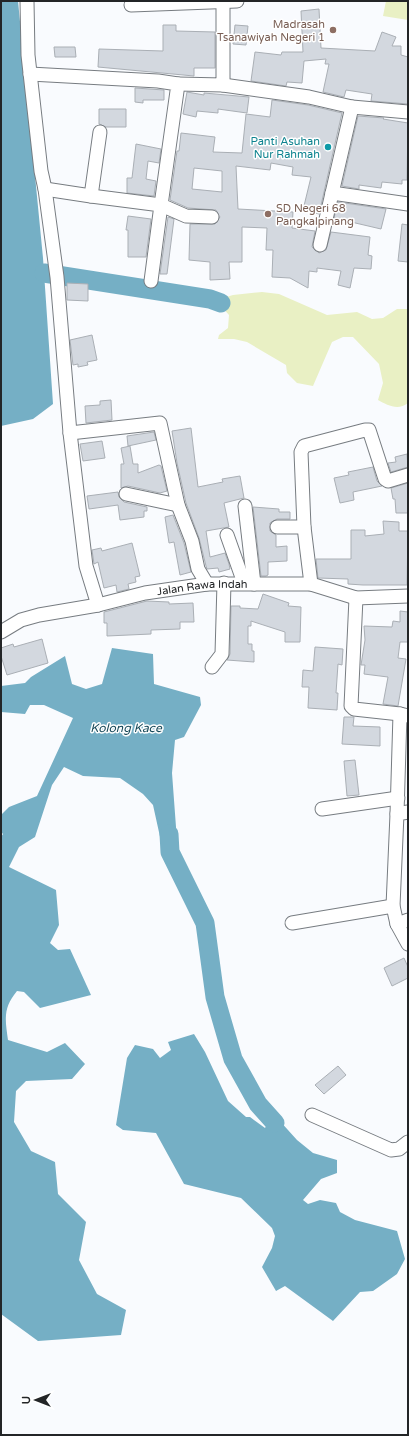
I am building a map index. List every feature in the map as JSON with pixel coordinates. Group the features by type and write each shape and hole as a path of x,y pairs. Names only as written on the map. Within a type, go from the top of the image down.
{"street":[{"path":"27,1 30,74 41,171 45,188 55,272 70,433 86,566 98,605"},
{"path":"223,1 223,86"},
{"path":"131,5 237,1"},
{"path":"30,74 223,86 309,97 352,107 408,112"},
{"path":"151,281 178,84"},
{"path":"320,245 352,107"},
{"path":"91,196 100,132"},
{"path":"45,188 91,196 161,205 186,216 212,217"},
{"path":"332,193 408,204"},
{"path":"70,433 160,423 178,505 192,541 198,569 207,584"},
{"path":"311,584 304,527 301,452 304,446 368,430 385,479 388,481 408,475"},
{"path":"126,494 178,505"},
{"path":"244,506 249,584"},
{"path":"277,527 304,527"},
{"path":"227,535 249,584"},
{"path":"212,667 222,654 224,583"},
{"name":"Jalan Rawa Indah","path":"1,632 21,620 98,605 145,593 207,584 311,584 356,598 408,596"},
{"path":"356,598 352,706 354,709 404,715 398,798 403,813 393,906 403,922 408,944"},
{"path":"322,809 398,798"},
{"path":"292,923 393,906"},
{"path":"312,1115 391,1150 399,1149 408,1142"}],"green space":[{"path":"386,1 408,1 408,20 383,16"},
{"path":"262,292 279,294 327,315 357,312 372,319 383,318 397,309 408,309 408,403 400,407 396,407 378,400 383,383 379,364 353,337 343,337 332,342 313,386 297,383 287,373 286,365 247,342 234,339 218,339 219,335 228,328 229,315 220,305 223,298 233,295"}],"water":[{"path":"1,1 18,1 43,258 53,404 33,419 1,426"},
{"name":"Kolong Kace","path":"112,648 153,654 154,684 200,697 201,705 184,737 175,740 172,773 178,854 166,864 153,805 143,794 120,778 83,776 64,767 52,785 35,837 19,847 9,867 56,890 59,925 50,943 58,950 70,949 91,995 40,1008 24,992 17,991 12,997 6,1014 8,1040 47,1052 65,1043 85,1064 72,1079 26,1081 16,1091 14,1122 31,1151 55,1162 58,1194 86,1222 79,1260 97,1294 126,1310 121,1335 38,1341 1,1314 1,837 3,834 1,832 1,815 9,807 37,796 73,718 44,705 30,705 25,714 1,712 1,686 25,683 31,677 65,656 72,684 86,689 102,684"},
{"path":"194,1034 205,1052 228,1101 246,1117 250,1117 265,1128 268,1123 254,1111 260,1099 297,1140 313,1153 337,1160 337,1173 321,1179 303,1200 308,1204 320,1200 336,1203 340,1212 355,1220 397,1231 405,1259 397,1274 373,1291 360,1292 333,1321 285,1286 276,1291 262,1267 272,1248 275,1236 272,1228 241,1198 184,1184 156,1133 123,1130 116,1125 127,1058 135,1045 153,1049 160,1058 171,1050 168,1042"}],"building":[{"path":"319,9 321,48 375,51 382,32 396,37 392,46 401,46 401,55 408,57 408,104 371,101 372,94 346,90 344,97 323,92 329,64 325,64 326,59 304,61 302,83 287,82 286,86 251,81 255,52 281,55 282,52 303,52 301,11"},
{"path":"163,25 176,25 176,31 215,32 215,68 194,68 194,76 98,67 99,49 163,51"},
{"path":"235,25 248,26 246,45 233,44"},
{"path":"54,47 75,47 76,57 55,57"},
{"path":"135,88 164,90 164,100 143,100 143,103 135,102"},
{"path":"187,92 204,95 204,93 249,97 247,113 218,109 218,113 197,111 196,117 183,114"},
{"path":"272,100 308,105 342,113 319,214 303,210 311,177 292,175 293,167 271,163 270,170 236,166 238,209 293,212 292,228 315,231 312,247 319,253 326,250 331,232 370,237 368,255 372,256 371,269 354,268 350,288 338,285 341,271 317,268 317,272 309,271 308,288 290,278 272,277 273,250 266,250 267,228 242,227 242,262 229,262 230,279 210,280 210,262 189,260 190,224 215,224 220,217 216,210 188,208 170,200 181,133 215,137 213,152 242,153 246,114 270,117","holes":["194,168 222,171 222,192 192,189"]},
{"path":"99,109 126,109 126,127 106,127 99,124"},
{"path":"358,116 384,118 383,119 408,123 407,180 402,180 402,184 382,182 381,188 359,185 359,189 342,186"},
{"path":"136,144 161,149 159,163 148,161 146,179 156,181 154,196 127,193 127,178 132,178"},
{"path":"338,202 386,209 381,229 334,218"},
{"path":"128,216 151,219 146,257 128,257 128,230 126,230"},
{"path":"168,217 174,219 167,274 160,274"},
{"path":"402,224 408,225 408,262 398,261"},
{"path":"67,283 88,284 88,301 67,300"},
{"path":"92,335 97,360 87,362 88,365 78,367 78,364 73,365 70,340"},
{"path":"111,400 112,420 86,423 85,406 100,405 100,401"},
{"path":"191,428 198,487 223,482 222,479 240,476 244,498 224,503 229,527 206,531 210,557 225,553 229,564 230,569 219,572 218,568 207,569 199,538 186,503 177,463 172,431"},
{"path":"154,432 156,440 128,446 127,436"},
{"path":"102,441 105,458 83,461 80,444"},
{"path":"130,446 133,464 138,464 138,473 159,465 161,466 167,491 160,493 128,486 121,488 121,464 124,464 121,448"},
{"path":"407,454 408,467 391,472 388,463 396,462 395,457"},
{"path":"373,467 377,481 382,486 353,492 354,500 340,503 334,478 349,475 348,472"},
{"path":"408,483 408,513 396,513 395,499 393,499 391,488"},
{"path":"118,492 119,497 124,502 147,507 147,511 144,511 144,517 120,520 118,505 89,509 87,496"},
{"path":"253,507 279,509 279,512 290,512 290,519 277,519 270,523 270,531 276,535 276,547 287,546 287,561 268,562 268,575 266,576 261,576"},
{"path":"173,515 184,543 191,572 180,575 174,542 169,543 165,517"},
{"path":"383,521 399,522 399,531 408,531 407,585 348,584 348,579 318,578 316,559 351,559 351,530 365,530 365,536 384,534"},
{"path":"132,543 140,576 135,577 136,582 128,584 129,589 117,592 116,585 104,588 98,562 94,564 92,550 101,548 102,551"},
{"path":"263,594 289,603 288,606 301,607 300,642 285,642 285,632 251,621 251,626 248,626 248,644 252,644 252,651 254,651 254,662 227,660 230,654 231,606 258,609"},
{"path":"147,601 169,602 169,604 193,603 194,622 180,622 180,629 151,630 151,634 107,636 107,623 104,623 104,612"},
{"path":"400,611 408,612 408,642 400,642 398,658 406,659 398,706 383,704 388,677 364,674 365,665 361,665 365,640 364,626 392,627 393,621 400,622"},
{"path":"42,639 48,663 7,675 1,656 1,648 13,644 14,647"},
{"path":"315,647 343,649 342,665 338,664 336,693 338,693 337,710 308,708 309,687 302,687 303,670 313,671"},
{"path":"344,717 354,717 353,726 380,727 380,746 342,744"},
{"path":"355,760 359,795 347,796 344,761"},
{"path":"404,958 408,967 408,978 392,986 384,968"},
{"path":"338,1066 346,1075 324,1094 315,1085"}],"waterway":[{"path":"44,273 210,299 221,303"},
{"path":"169,834 170,852 205,923 215,997 233,1059 258,1104 275,1123"}],"place":[{"name":"Madrasah Tsanawiyah Negeri 1","path":"333,30"},
{"name":"Panti Asuhan Nur Rahmah","path":"328,147"},
{"name":"SD Negeri 68 Pangkalpinang","path":"268,214"}]}
